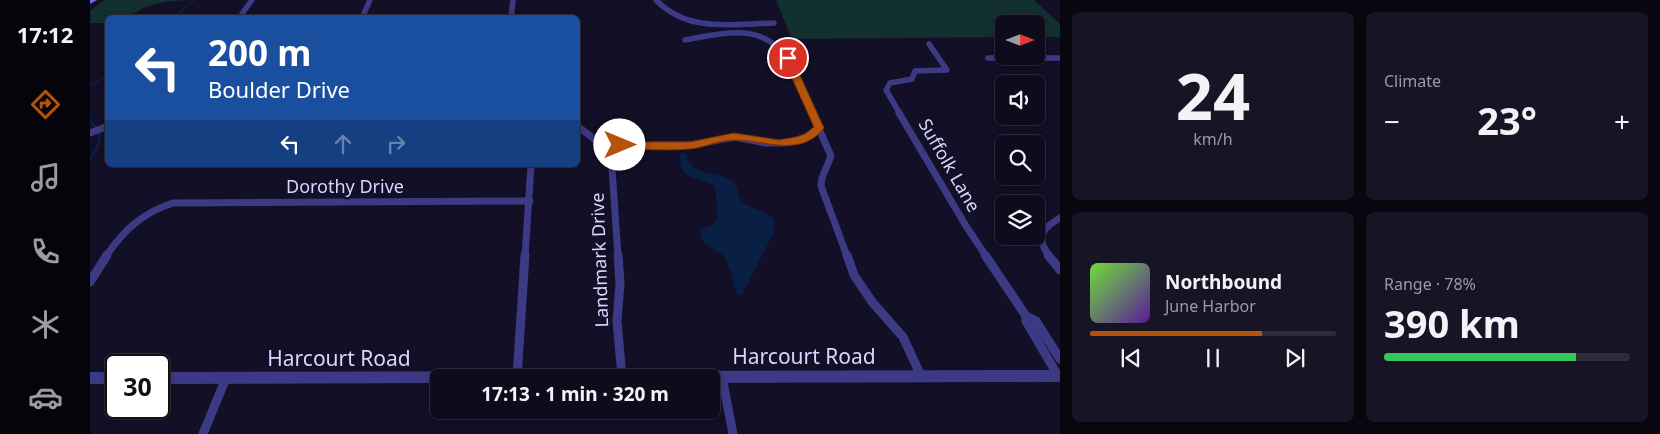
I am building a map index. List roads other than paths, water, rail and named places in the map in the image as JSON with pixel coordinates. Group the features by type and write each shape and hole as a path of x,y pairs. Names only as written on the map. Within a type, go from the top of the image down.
{"street":[{"path":"241,15 252,0"},
{"path":"363,15 370,0"},
{"path":"511,15 513,0"},
{"path":"656,0 670,14 683,21 697,24 774,23"},
{"path":"684,40 726,33 760,35 773,42 788,58 831,158 830,164 821,177 821,186 850,267 868,296 905,340 922,376"},
{"name":"Suffolk Lane","path":"929,44 947,70 915,72 910,79 890,83 886,86 887,91 966,226 1026,316 1036,321 1060,359"},
{"path":"988,58 1060,58"},
{"path":"90,133 105,126"},
{"path":"580,128 603,145 690,145 734,137 766,143 782,143 803,139 819,128"},
{"name":"Landmark Drive","path":"603,145 609,156 612,168 620,280 617,321 621,369"},
{"path":"518,369 532,167"},
{"name":"Dorothy Drive","path":"90,282 125,230 140,217 160,207 184,202 530,201"},
{"path":"1060,218 1045,228 1041,237 1045,249 1060,270"},
{"path":"1026,316 1026,321 1059,376"},
{"name":"Harcourt Road","path":"722,377 1059,376"},
{"name":"Harcourt Road","path":"170,378 430,377"},
{"path":"722,377 732,434"},
{"path":"90,378 105,378"},
{"path":"203,434 226,378"}],"water":[{"path":"680,153 686,154 688,161 698,170 725,177 734,182 744,203 768,214 775,220 774,232 742,295 737,295 725,258 706,244 701,236 700,230 713,225 718,217 715,186 685,173 680,162"}],"waterway":[{"path":"177,15 194,0"},
{"path":"90,86 105,78"},
{"path":"90,119 100,136 98,146 90,160"}]}
